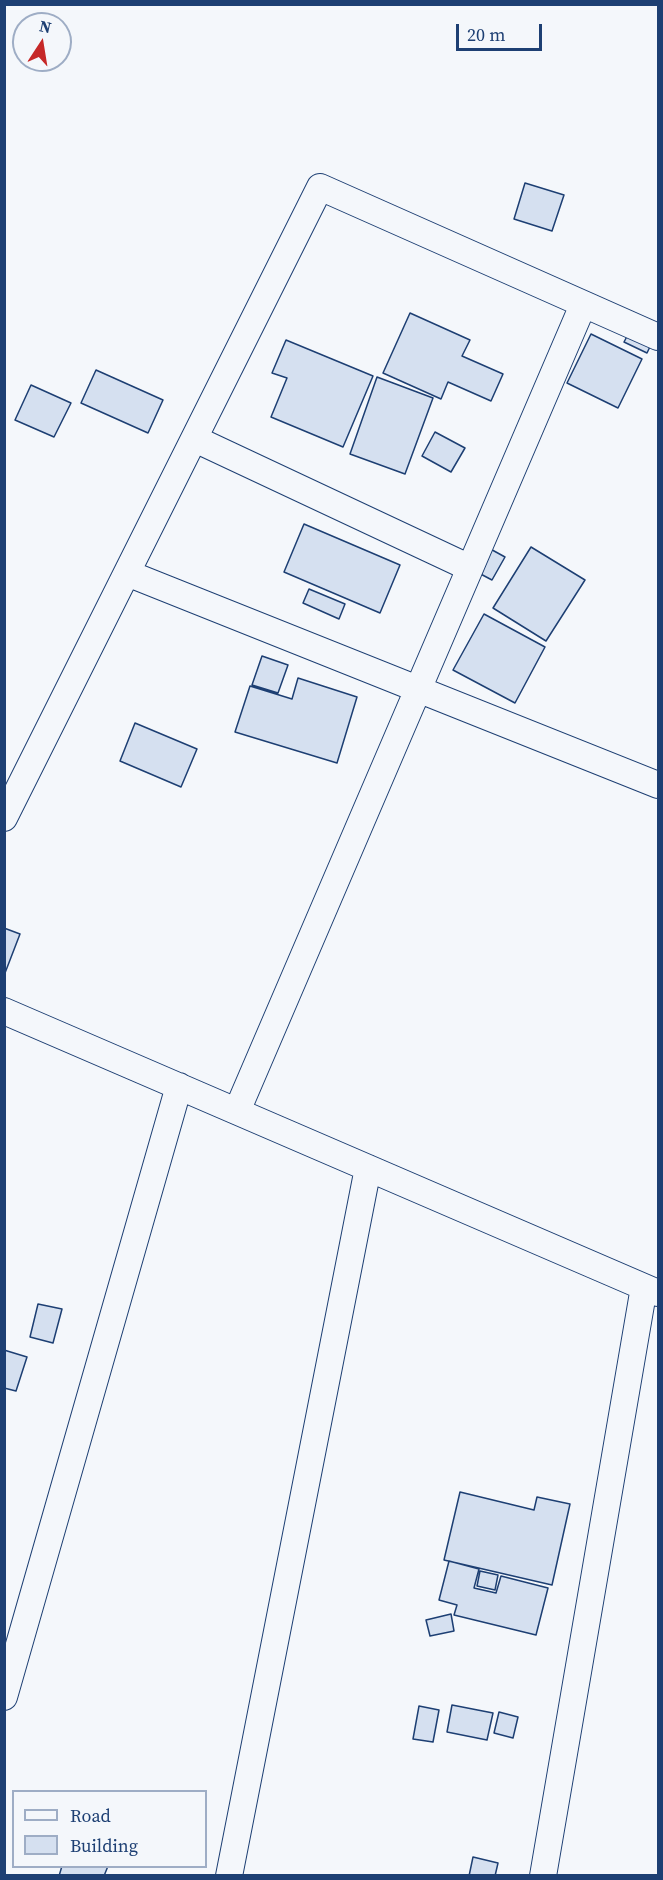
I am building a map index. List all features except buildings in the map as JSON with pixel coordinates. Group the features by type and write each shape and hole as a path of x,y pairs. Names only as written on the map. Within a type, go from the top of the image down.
{"street":[{"path":"4,818 320,187 658,337"},
{"path":"237,1111 582,305"},
{"path":"195,439 470,568"},
{"path":"127,573 419,687 658,785"},
{"path":"4,1011 651,1290 543,1875"},
{"path":"4,1696 178,1086"},
{"path":"229,1875 368,1168"}]}
